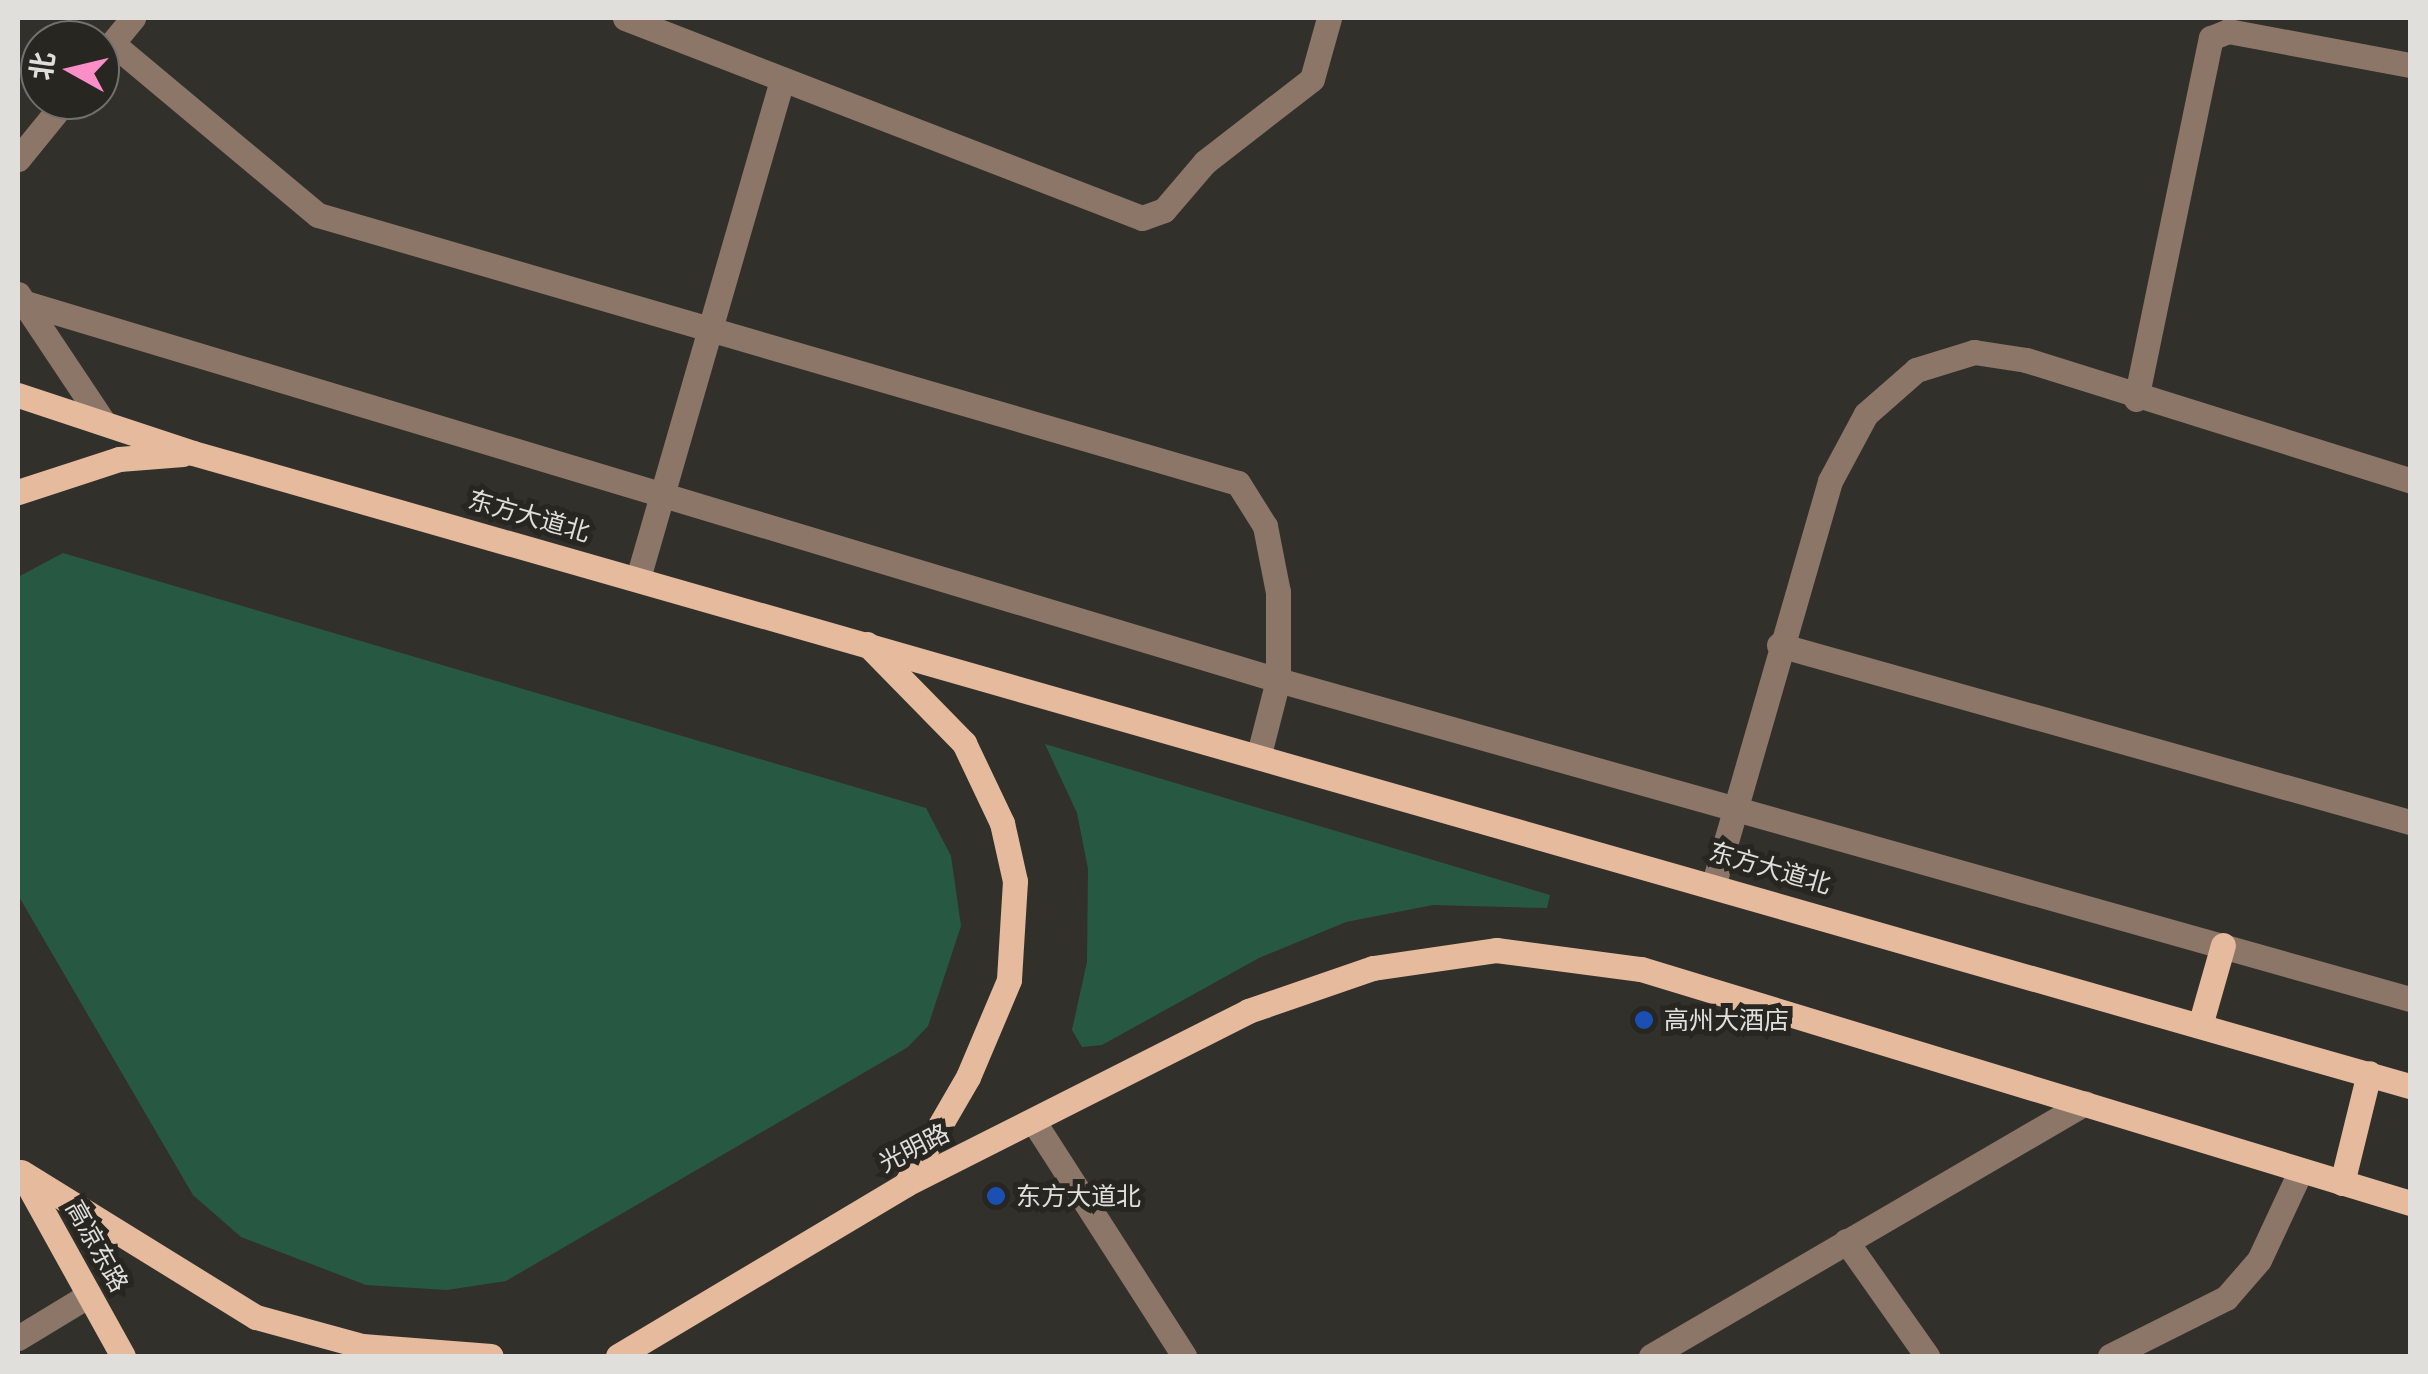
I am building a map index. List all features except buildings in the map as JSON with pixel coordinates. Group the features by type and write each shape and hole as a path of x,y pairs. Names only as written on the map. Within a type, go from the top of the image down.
{"main road":[{"name":"东方大道北","path":"18,394 193,453 2201,1022 2410,1086"},
{"path":"18,492 118,459 193,453"},
{"path":"865,642 964,743 1002,823 1015,880 1009,980 968,1077 906,1184"},
{"path":"2201,1022 2223,945"},
{"name":"光明路","path":"618,1356 906,1184 1248,1012 1373,968 1536,951 1641,969 2085,1103"},
{"path":"2342,1183 2369,1073"},
{"path":"2085,1103 2410,1203"},
{"path":"19,1168 256,1317 362,1346 491,1356"},
{"name":"高凉东路","path":"19,1168 123,1356"}],"street":[{"path":"625,18 1142,218 1164,210 1205,162 1312,78 1329,18"},
{"path":"2136,398 2211,38 2228,31 2410,65"},
{"path":"120,61 306,209 710,332 1238,484 1260,514 1271,551 1278,680 1258,754"},
{"path":"638,578 782,80"},
{"path":"18,159 50,120"},
{"path":"20,297 104,423"},
{"path":"20,297 660,497 1278,680 2410,999"},
{"path":"1714,884 1779,646 1846,445 1901,380 1974,352 2062,370 2136,398 2410,480"},
{"path":"1779,646 2410,822"},
{"path":"1651,1356 2085,1103"},
{"path":"1034,1122 1184,1356"},
{"path":"2110,1356 2226,1298 2259,1260 2301,1170"},
{"path":"1846,1240 1927,1356"},
{"path":"18,1338 89,1294"}],"green space":[{"path":"63,553 926,808 951,856 961,926 928,1026 908,1047 506,1281 447,1290 366,1285 241,1237 193,1195 18,895 18,577"},
{"path":"1045,744 1550,895 1547,908 1433,905 1346,922 1259,958 1102,1045 1082,1047 1072,1030 1087,962 1088,869 1077,813"}],"place":[{"name":"高州大酒店","path":"1644,1020"},
{"name":"东方大道北","path":"996,1196"}]}
